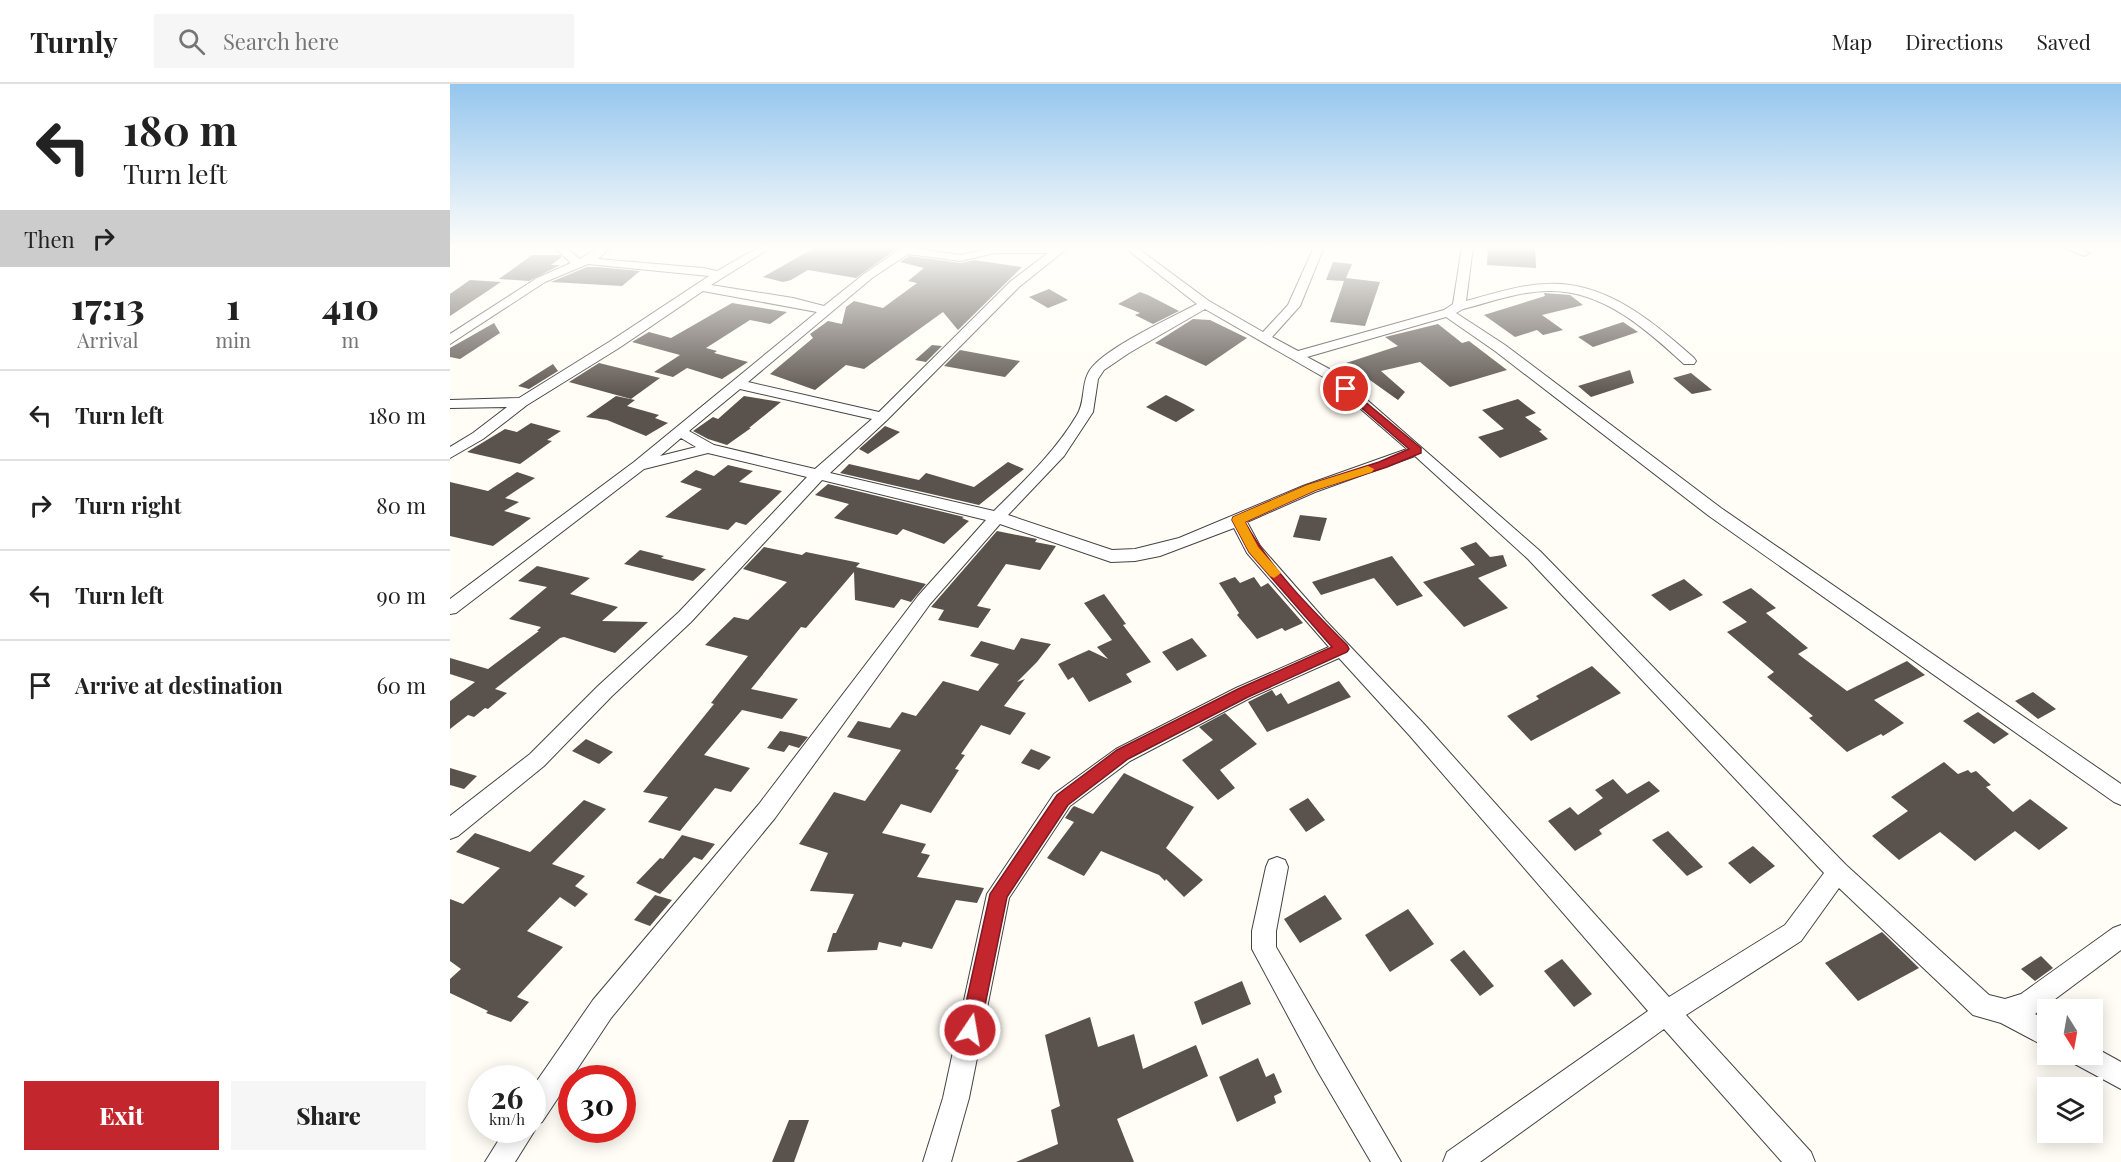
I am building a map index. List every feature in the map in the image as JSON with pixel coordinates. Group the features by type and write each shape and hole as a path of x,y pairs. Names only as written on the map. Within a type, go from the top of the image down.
{"street":[{"path":"450,340 515,297"},
{"path":"450,453 522,402 686,297"},
{"path":"769,297 828,311"},
{"path":"450,608 639,465 844,297"},
{"path":"450,829 537,760 605,691 685,617 817,476 882,417 1003,297"},
{"path":"1197,297 1330,375 1417,450 1534,555 1838,872 1982,1006 2005,1012 2037,1029"},
{"path":"1266,336 1294,306 1298,297"},
{"path":"1453,309 1456,297"},
{"path":"1299,355 1453,309 1505,297"},
{"path":"1596,297 1623,308 1660,334 1689,361"},
{"path":"546,1091 602,1009 767,811 924,600 997,517 1057,456 1086,412 1090,379 1100,367 1124,350 1205,304"},
{"path":"1453,309 1500,348 1715,512 2121,796"},
{"path":"738,384 882,417"},
{"path":"450,404 522,402"},
{"path":"679,431 709,448 817,476 844,479 997,517 1111,556 1130,557 1150,554 1312,488 1417,450"},
{"path":"639,465 709,448"},
{"path":"1238,520 1253,549 1319,625 1417,730 1666,1013 1801,1162"},
{"path":"937,1162 956,1098 998,894 1062,800 1123,755 1243,693 1342,649"},
{"path":"1278,867 1264,931 1264,949 1326,1061 1388,1162"},
{"path":"1457,1162 1666,1013 1793,933 1838,872"},
{"path":"2005,1012 2028,1005 2121,936"},
{"path":"2102,1065 2121,1076"},
{"path":"499,1162 512,1143"}],"building":[{"path":"450,297 478,297 450,316"},
{"path":"898,297 991,297 958,330 943,312 864,369 846,365 815,390 770,374 813,338 810,334 828,321 842,324 846,307 854,301 883,308"},
{"path":"1030,297 1063,297 1068,300 1048,308"},
{"path":"1130,297 1152,297 1179,311 1153,324 1135,315 1140,313 1118,304"},
{"path":"1338,297 1375,297 1365,326 1330,322"},
{"path":"1541,297 1573,297 1583,305 1542,315 1563,330 1543,335 1537,330 1515,337 1484,315"},
{"path":"732,303 787,312 770,324 750,320 706,348 717,351 714,353 748,362 722,379 687,368 673,377 654,372 680,355 632,342 649,332 671,338"},
{"path":"1193,319 1210,320 1247,338 1206,366 1155,343"},
{"path":"1623,322 1638,332 1593,347 1578,337"},
{"path":"494,323 500,333 460,359 450,357 450,348"},
{"path":"1438,324 1462,343 1469,341 1507,370 1450,387 1420,362 1381,371 1405,392 1398,400 1346,363 1398,346 1385,337"},
{"path":"932,345 942,346 926,362 915,360"},
{"path":"960,350 1020,361 1005,377 944,366"},
{"path":"599,363 660,378 631,399 569,382"},
{"path":"553,364 558,371 529,389 518,386"},
{"path":"1630,370 1634,383 1591,397 1578,386"},
{"path":"1691,373 1712,390 1692,394 1673,378"},
{"path":"1166,395 1195,410 1176,422 1146,407"},
{"path":"616,396 635,400 627,406 659,415 655,418 668,423 646,436 607,420 586,417"},
{"path":"744,396 781,402 727,445 693,431 713,417 718,419"},
{"path":"1518,399 1536,413 1525,417 1542,430 1539,431 1548,439 1500,458 1478,437 1504,429 1482,410"},
{"path":"531,423 561,431 547,440 552,441 520,464 467,452 505,429 517,432"},
{"path":"885,426 900,432 868,454 859,449"},
{"path":"1008,462 1024,469 979,505 840,473 849,464 919,480 926,473 974,487"},
{"path":"728,465 753,471 739,482 782,491 746,525 736,522 728,530 665,517 702,489 680,482 696,470 714,476"},
{"path":"517,472 535,478 505,498 519,502 504,511 531,518 493,546 450,536 450,482 488,491"},
{"path":"828,484 964,517 962,518 969,521 944,544 903,529 897,535 834,518 849,504 815,495"},
{"path":"1300,515 1327,518 1320,541 1293,537"},
{"path":"997,531 1037,539 1035,542 1056,546 1040,570 1006,564 977,606 991,609 978,628 938,620 944,610 931,607"},
{"path":"1476,542 1490,557 1503,555 1507,566 1478,578 1508,608 1464,627 1423,582 1475,565 1460,548"},
{"path":"764,547 802,555 806,552 860,563 856,567 926,584 911,602 901,599 894,608 855,600 854,572 806,628 801,627 751,689 798,699 782,719 742,710 704,755 750,768 731,792 715,788 680,831 648,822 668,797 643,792 714,704 711,703 748,656 705,645 734,617 748,620 787,582 743,569"},
{"path":"640,550 664,556 661,558 706,569 693,581 624,564"},
{"path":"1392,556 1423,596 1397,606 1374,578 1321,595 1312,582"},
{"path":"537,566 590,578 570,594 618,607 602,621 648,622 615,653 564,637 560,638 495,689 507,693 488,709 485,708 474,717 468,715 450,729 450,701 475,682 450,674 450,658 488,669 539,631 537,631 541,627 509,619 547,587 518,581"},
{"path":"1235,577 1240,583 1254,577 1261,587 1268,583 1303,623 1285,631 1282,628 1257,639 1237,615 1239,613 1219,583"},
{"path":"1684,579 1703,595 1670,611 1651,595"},
{"path":"1751,588 1776,608 1766,613 1808,648 1798,654 1847,691 1907,661 1925,675 1874,700 1904,723 1883,736 1881,734 1847,752 1809,718 1813,716 1767,677 1774,672 1727,632 1747,622 1722,602"},
{"path":"1104,594 1126,624 1123,625 1151,662 1126,674 1132,682 1089,702 1073,677 1068,680 1058,664 1089,650 1108,659 1097,647 1112,640 1084,603"},
{"path":"1021,638 1051,644 1017,682 1025,679 1004,706 1026,713 1010,735 981,725 961,754 965,755 955,769 959,770 931,813 901,804 882,833 926,844 921,853 930,855 917,877 984,888 977,903 956,900 932,949 903,942 901,947 879,942 877,950 827,952 833,933 836,933 854,894 810,891 828,853 799,844 834,792 865,801 901,750 847,737 858,721 890,728 902,712 916,716 943,681 978,691 999,664 970,656 981,641 1014,650"},
{"path":"1192,638 1207,656 1177,671 1162,652"},
{"path":"1592,666 1621,693 1531,741 1507,716 1539,699 1536,696"},
{"path":"1339,681 1351,697 1267,732 1248,702 1272,690 1276,696 1281,693 1288,704"},
{"path":"2033,692 2056,709 2038,719 2015,701"},
{"path":"1978,712 2009,734 1994,744 1963,721"},
{"path":"1225,713 1257,744 1220,770 1235,788 1218,800 1182,760 1213,740 1199,727"},
{"path":"780,731 808,737 799,748 789,745 784,752 767,748"},
{"path":"586,739 613,752 599,764 572,751"},
{"path":"1031,749 1051,757 1039,770 1021,763"},
{"path":"1944,762 1958,774 1968,770 1971,773 1976,771 1991,785 1986,787 2013,812 2030,799 2068,828 2039,850 2015,831 1975,861 1940,832 1899,860 1872,836 1908,811 1891,797"},
{"path":"450,768 477,776 464,789 450,785"},
{"path":"1124,773 1194,807 1166,848 1203,880 1184,897 1159,875 1101,851 1084,876 1047,858 1074,822 1065,818 1072,808 1074,806 1093,814"},
{"path":"1613,779 1627,794 1649,781 1660,791 1599,830 1602,834 1575,851 1548,821 1570,807 1578,815 1603,798 1595,790"},
{"path":"1308,798 1325,820 1306,832 1289,809"},
{"path":"584,800 606,809 552,864 585,876 575,886 588,894 575,907 560,897 527,931 563,947 517,997 529,1002 511,1022 486,1013 488,1011 450,993 450,979 461,969 450,961 450,899 463,904 500,868 456,852 475,833 530,852"},
{"path":"1668,831 1703,867 1687,876 1652,840"},
{"path":"682,835 715,844 702,860 694,857 660,894 636,883 660,858 663,859"},
{"path":"1753,846 1775,866 1750,884 1728,863"},
{"path":"655,895 672,900 650,926 634,920"},
{"path":"1325,895 1342,919 1300,943 1284,919"},
{"path":"1408,909 1434,944 1390,972 1365,935"},
{"path":"1882,932 1919,968 1858,1001 1825,963"},
{"path":"1464,950 1494,986 1480,996 1450,960"},
{"path":"2041,956 2053,968 2035,981 2021,969"},
{"path":"1562,959 1592,994 1574,1007 1544,971"},
{"path":"1242,981 1251,1004 1202,1025 1194,1002"},
{"path":"1090,1017 1098,1047 1134,1034 1143,1069 1196,1045 1208,1076 1117,1119 1134,1162 1016,1162 1058,1144 1051,1110 1060,1106 1045,1035"},
{"path":"1258,1058 1266,1077 1274,1073 1282,1092 1274,1096 1276,1103 1237,1122 1219,1077"},
{"path":"789,1120 809,1120 794,1162 772,1162"}],"slow traffic":[{"path":"1274,573 1253,549 1238,520 1258,509 1368,469"}],"route":[{"path":"970,1030 998,894 1062,800 1123,755 1243,693 1342,649 1253,549 1238,520 1258,509 1417,450 1346,389"}]}
